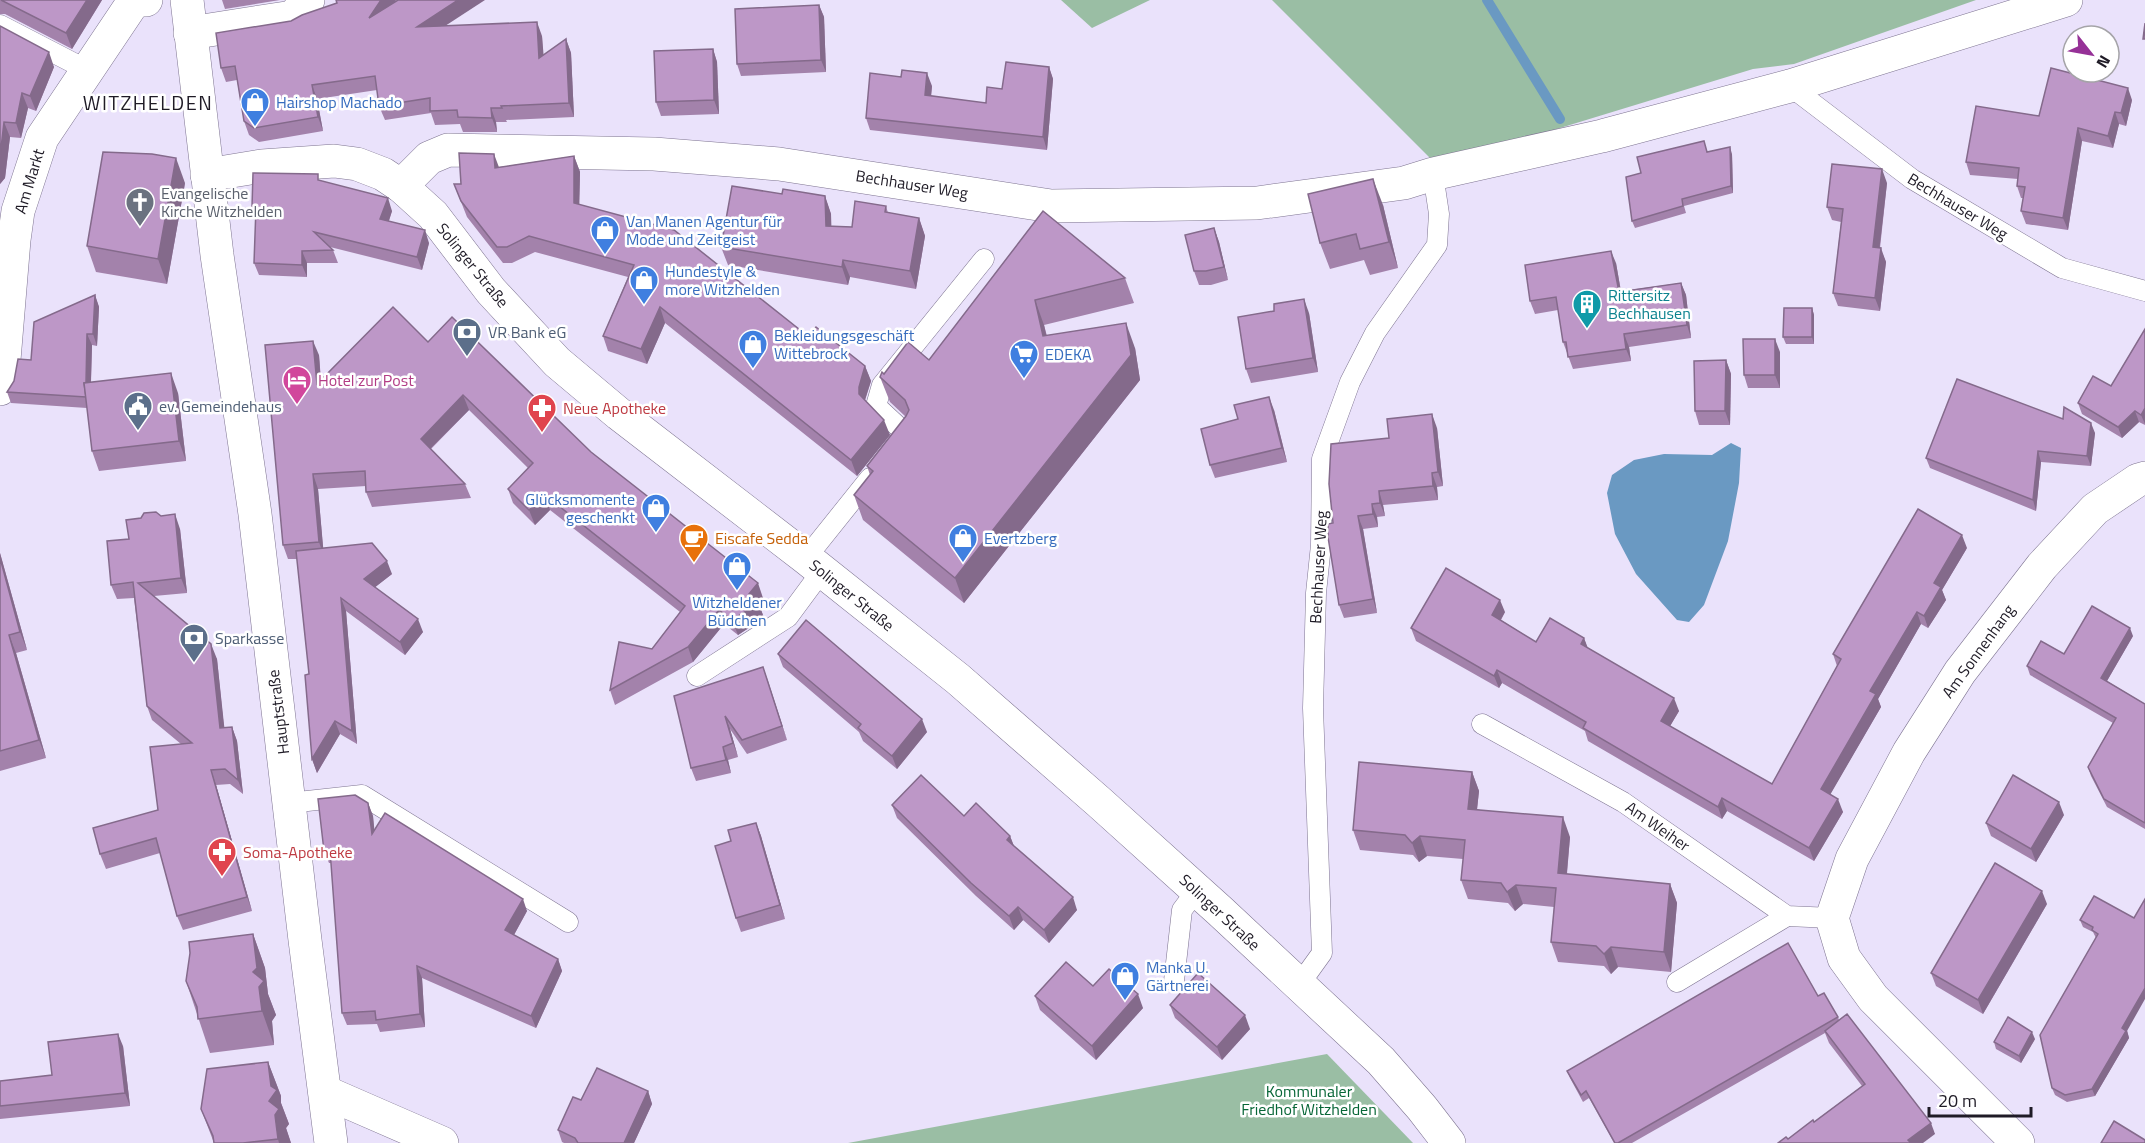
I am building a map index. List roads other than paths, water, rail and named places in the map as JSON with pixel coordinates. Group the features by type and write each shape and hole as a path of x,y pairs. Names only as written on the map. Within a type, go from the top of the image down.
{"street":[{"name":"Am Markt","path":"0,389 18,211 42,138 87,70 138,0"},
{"path":"187,0 207,175"},
{"path":"190,33 293,17 308,0"},
{"name":"Bechhauser Weg","path":"401,186 429,158 448,150 633,153 779,164 1051,206 1257,203 1404,183 1433,174 1602,136 1790,86 2066,0"},
{"name":"Solinger Straße","path":"207,175 262,166 334,161 357,164 383,174 401,186 433,215 491,291 557,362 958,679 1197,890 1381,1061 1449,1143"},
{"name":"Hauptstraße","path":"207,175 255,514 304,940 331,1143"},
{"name":"Am Sonnenhang","path":"1832,918 1852,859 1909,752 1960,672 2042,566 2095,509 2138,480 2145,478"},
{"path":"1832,918 1844,958 1873,998 2018,1143"},
{"path":"325,1092 442,1143"}],"lane":[{"path":"0,25 87,70"},
{"name":"Bechhauser Weg","path":"1790,86 1912,179 2062,268 2145,291"},
{"name":"Bechhauser Weg","path":"1299,985 1322,953 1313,708 1316,593 1321,545 1322,459 1350,382 1375,333 1437,245 1439,214 1433,174"},
{"path":"697,676 788,617 814,564 906,434 876,406 882,386 984,259"},
{"name":"Am Weiher","path":"1482,724 1623,802 1787,916"},
{"path":"289,803 362,795 568,922"},
{"path":"1174,981 1182,910 1197,890"},
{"path":"1677,982 1787,916 1832,918"}],"water":[{"path":"1731,443 1741,448 1739,483 1728,541 1704,605 1689,622 1677,620 1636,574 1615,534 1607,493 1612,475 1634,460 1664,454 1712,455"}],"waterway":[{"path":"1487,0 1560,119"}],"place":[{"name":"Hairshop Machado","path":"255,128"},
{"name":"Evangelische Kirche Witzhelden","path":"140,228"},
{"name":"Van Manen Agentur für Mode und Zeitgeist","path":"605,256"},
{"name":"Hundestyle & more Witzhelden","path":"644,306"},
{"name":"Rittersitz Bechhausen","path":"1587,330"},
{"name":"VR Bank eG","path":"467,358"},
{"name":"Bekleidungsgeschäft Wittebrock","path":"753,370"},
{"name":"EDEKA","path":"1024,380"},
{"name":"Hotel zur Post","path":"297,406"},
{"name":"ev. Gemeindehaus","path":"138,432"},
{"name":"Neue Apotheke","path":"542,434"},
{"name":"Glücksmomente geschenkt","path":"656,534"},
{"name":"Eiscafe Sedda","path":"694,564"},
{"name":"Evertzberg","path":"963,564"},
{"name":"Witzheldener Büdchen","path":"737,592"},
{"name":"Sparkasse","path":"194,664"},
{"name":"Soma-Apotheke","path":"222,878"},
{"name":"Manka U. Gärtnerei","path":"1125,1002"}],"district":[{"name":"WITZHELDEN","path":"148,102"}],"park label":[{"name":"Kommunaler Friedhof Witzhelden","path":"1309,1100"}]}
